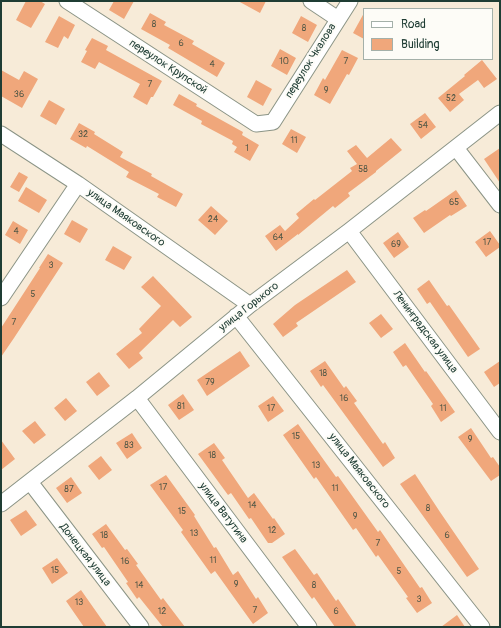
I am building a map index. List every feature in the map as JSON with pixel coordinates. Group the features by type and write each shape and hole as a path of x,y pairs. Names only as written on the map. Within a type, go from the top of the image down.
{"street":[{"name":"переулок Крупской","path":"67,1 256,124 273,122"},
{"path":"311,1 338,19"},
{"name":"переулок Чкалова","path":"273,122 350,1"},
{"name":"улица Горького","path":"1,504 137,398 250,305 349,231 500,113"},
{"name":"улица Маяковского","path":"1,134 78,184 250,305"},
{"path":"456,148 500,205"},
{"path":"1,297 78,184"},
{"name":"Ленинградская улица","path":"349,231 500,432"},
{"name":"улица Маяковского","path":"236,316 482,627"},
{"name":"улица Ватутина","path":"137,398 309,627"},
{"name":"Донецкая улица","path":"30,482 141,627"}],"building":[{"path":"26,1 40,1 45,4 31,28 16,20"},
{"path":"114,1 134,1 124,19 109,10"},
{"path":"238,1 266,1 260,13"},
{"path":"150,13 166,22 164,25 194,41 192,44 225,63 217,77 168,48 170,45 141,29"},
{"path":"363,15 363,38 353,33"},
{"path":"59,16 75,25 68,39 64,36 58,48 45,42"},
{"path":"301,16 317,25 308,42 292,33"},
{"path":"92,38 108,46 106,50 162,81 147,105 133,97 140,84 99,62 95,69 81,62 87,51 85,50"},
{"path":"280,49 296,58 287,75 271,66"},
{"path":"342,50 358,58 330,104 314,95 323,78 325,80"},
{"path":"482,60 497,79 484,88 478,80 459,94 464,100 450,112 438,98"},
{"path":"1,70 19,80 24,71 38,79 22,108 1,96"},
{"path":"256,80 272,89 263,106 247,97"},
{"path":"179,94 197,104 196,106 243,132 242,135 259,145 250,161 234,152 237,147 232,144 233,141 201,124 202,121 173,105"},
{"path":"49,100 65,109 56,125 40,116"},
{"path":"425,113 436,127 421,139 410,124"},
{"path":"79,123 95,132 94,134 123,152 120,157 152,174 151,176 183,194 176,207 157,197 159,194 126,177 129,172 87,146 86,148 70,139"},
{"path":"291,129 306,137 297,153 282,144"},
{"path":"391,138 402,150 348,193 350,196 335,208 333,206 276,251 265,236 280,225 285,231 299,218 296,214 352,171 350,168 357,164 347,151 356,145 367,158"},
{"path":"500,148 500,183 484,159"},
{"path":"19,172 28,177 19,192 10,187"},
{"path":"26,187 47,200 39,213 18,201"},
{"path":"456,190 467,206 451,216 450,215 424,233 413,218 425,210 426,211"},
{"path":"211,206 228,221 215,235 198,220"},
{"path":"72,220 88,229 80,243 64,234"},
{"path":"13,221 28,230 20,244 5,235"},
{"path":"490,231 500,247 486,257 475,242"},
{"path":"398,232 409,247 394,258 383,243"},
{"path":"113,246 132,257 124,270 105,260"},
{"path":"48,254 63,263 1,357 1,328"},
{"path":"347,270 356,282 296,323 298,326 283,337 273,324 295,305"},
{"path":"153,276 192,317 180,327 173,320 139,353 143,358 129,369 116,354 142,333 139,329 161,306 141,287"},
{"path":"429,280 447,306 449,305 480,349 468,357 430,302 427,304 417,289"},
{"path":"381,314 393,329 381,338 369,323"},
{"path":"405,343 455,412 441,422 431,406 433,404 406,365 403,367 393,352"},
{"path":"240,351 250,366 207,396 197,380"},
{"path":"325,361 344,388 346,386 357,401 354,403 383,444 385,442 395,458 383,467 323,385 321,387 310,371"},
{"path":"500,361 500,383 494,387 484,372"},
{"path":"99,372 110,386 97,396 86,382"},
{"path":"183,394 194,410 179,420 168,405"},
{"path":"273,396 284,411 268,422 258,406"},
{"path":"66,398 77,411 65,421 54,408"},
{"path":"35,421 46,435 34,444 22,431"},
{"path":"298,424 378,532 380,530 432,603 417,613 406,598 408,597 378,555 376,557 356,528 353,530 316,477 314,479 283,435"},
{"path":"471,428 491,458 493,457 500,467 500,475 491,481 458,437"},
{"path":"132,433 142,448 127,459 116,443"},
{"path":"1,440 15,459 1,470"},
{"path":"214,443 225,458 222,460 248,498 254,493 285,534 272,543 268,543 251,518 249,519 231,493 228,495 198,454"},
{"path":"101,456 112,470 99,480 88,466"},
{"path":"415,474 479,569 467,577 400,484"},
{"path":"166,475 195,515 194,516 214,548 216,547 233,575 238,571 256,599 258,597 268,613 253,624 215,571 211,574 181,532 183,530 150,485"},
{"path":"71,477 82,493 67,503 56,488"},
{"path":"26,510 37,525 21,536 10,520"},
{"path":"106,524 125,550 127,549 138,564 136,565 161,600 163,598 185,627 163,627 139,597 137,599 126,583 128,582 104,547 102,548 92,534"},
{"path":"295,549 314,575 317,573 336,601 338,599 357,627 335,627 314,597 312,599 282,557"},
{"path":"57,558 68,573 52,584 42,568"},
{"path":"81,590 107,627 84,627 66,601"},
{"path":"457,615 465,627 441,627"}]}
